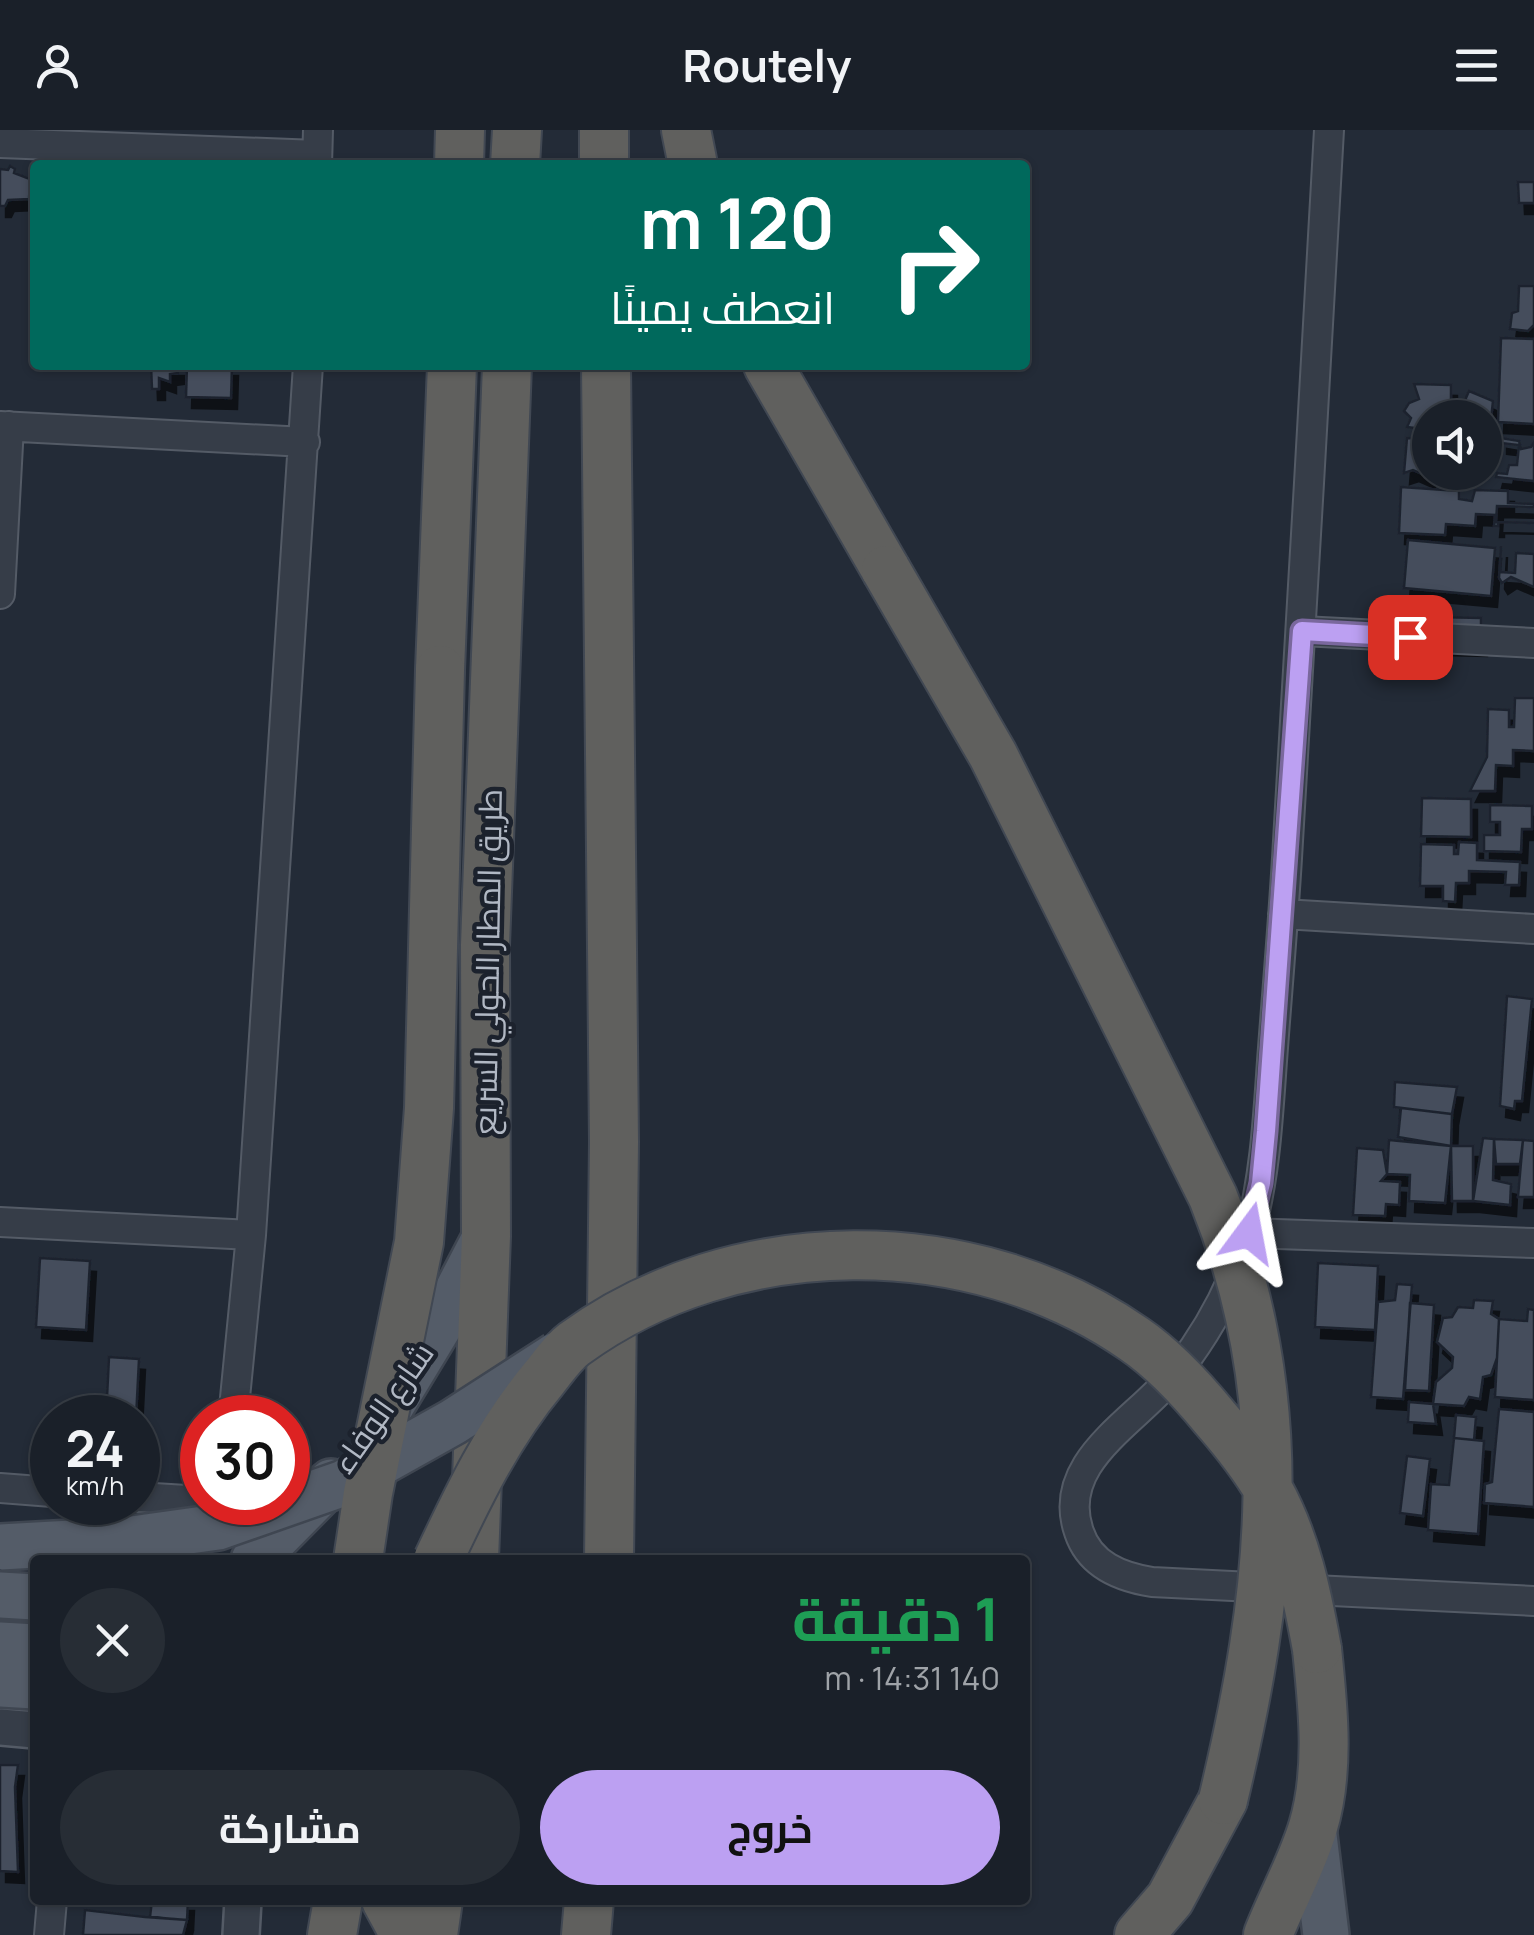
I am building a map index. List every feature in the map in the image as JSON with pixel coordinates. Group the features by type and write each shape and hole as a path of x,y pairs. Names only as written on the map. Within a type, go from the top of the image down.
{"highway":[{"path":"459,160 460,130"},
{"path":"515,160 517,130"},
{"path":"604,130 604,160"},
{"path":"686,130 691,160"},
{"path":"359,1555 419,1242 429,1108 452,370"},
{"name":"طريق المطار الحولي السريع","path":"474,1555 486,1236 484,945 508,370"},
{"path":"606,370 614,1142 608,1555"},
{"path":"771,370 992,755 1213,1197 1235,1251 1250,1308 1265,1420 1268,1520 1258,1640 1224,1800 1188,1935"},
{"path":"440,1555 492,1450 526,1399 571,1346 643,1303 696,1281 790,1260 866,1255 924,1259 980,1270 1035,1287 1088,1311 1136,1340 1192,1392 1238,1444 1268,1489 1292,1541 1310,1607 1323,1708 1322,1771 1313,1828 1268,1935"},
{"path":"1140,1935 1170,1899 1224,1800"},
{"path":"332,1935 337,1905"},
{"path":"389,1905 405,1935"},
{"path":"432,1935 437,1905"},
{"path":"586,1935 589,1905"}],"main road":[{"name":"شارع الوفاء","path":"259,1555 346,1466 395,1400 486,1236"},
{"path":"0,1547 125,1540 218,1528 344,1483 453,1422 571,1346"},
{"path":"0,1595 30,1597"},
{"path":"0,1645 30,1647"},
{"path":"0,1684 30,1686"},
{"path":"1313,1828 1326,1935"}],"street":[{"path":"1328,130 1284,914 1261,1183 1232,1282 1208,1327 1178,1370 1144,1408 1086,1463 1075,1488 1074,1516 1082,1542 1100,1564 1124,1577 1152,1582 1534,1602"},
{"path":"0,143 33,138 317,150"},
{"path":"235,1395 251,1235 308,370"},
{"path":"0,594 4,426 305,442"},
{"path":"1302,631 1534,643"},
{"path":"1284,914 1534,929"},
{"path":"0,1222 251,1235"},
{"path":"1249,1233 1534,1243"},
{"path":"0,1488 30,1490"},
{"path":"0,1728 30,1730"},
{"path":"49,1935 52,1905"},
{"path":"241,1935 243,1905"}],"building":[{"path":"10,166 14,173 30,179 29,199 8,200 0,206 0,169 8,170"},
{"path":"1518,182 1534,182 1534,203 1519,203"},
{"path":"1519,286 1534,286 1534,325 1528,331 1510,329 1512,313 1518,311"},
{"path":"1501,338 1534,339 1534,424 1502,422 1502,400 1499,400"},
{"path":"151,370 178,370 170,374 170,382 159,378 159,389 152,389"},
{"path":"187,370 232,370 231,398 186,397"},
{"path":"1414,384 1451,385 1451,400 1419,399"},
{"path":"1469,391 1491,400 1465,400"},
{"path":"1412,402 1412,428 1407,427 1411,418 1404,411"},
{"path":"1407,438 1412,438 1412,470 1404,473"},
{"path":"1502,438 1519,441 1521,449 1534,442 1534,481 1502,478 1509,465 1517,465 1519,445 1502,443"},
{"path":"1401,487 1459,491 1459,499 1472,501 1475,490 1508,491 1508,503 1534,504 1497,506 1498,526 1494,526 1495,515 1476,514 1475,526 1446,524 1445,535 1399,533"},
{"path":"1408,540 1495,548 1491,596 1404,588"},
{"path":"1501,546 1500,572 1515,573 1516,553 1534,554 1534,587 1511,577 1502,583 1499,578"},
{"path":"1436,617 1481,618 1481,645 1436,644"},
{"path":"1515,698 1534,698 1534,751 1513,750 1513,766 1496,765 1495,791 1470,791 1487,757 1488,709 1509,710 1509,727 1514,727"},
{"path":"1422,798 1471,799 1471,837 1421,836"},
{"path":"1490,805 1532,806 1532,829 1522,829 1521,852 1484,851 1484,835 1500,835 1500,822 1490,822"},
{"path":"1459,842 1477,843 1477,860 1520,862 1519,885 1505,885 1506,872 1469,871 1469,883 1456,883 1455,902 1443,901 1443,886 1420,886 1421,844 1454,845 1454,854 1458,854"},
{"path":"1507,996 1532,999 1522,1101 1515,1101 1514,1109 1500,1106"},
{"path":"1395,1082 1457,1087 1452,1114 1394,1107"},
{"path":"1401,1108 1452,1114 1451,1146 1398,1137"},
{"path":"1483,1138 1494,1139 1493,1180 1511,1184 1510,1205 1473,1201"},
{"path":"1494,1139 1523,1140 1520,1164 1496,1164"},
{"path":"1389,1140 1451,1146 1445,1203 1409,1201 1410,1175 1387,1174"},
{"path":"1523,1140 1534,1141 1534,1197 1518,1197"},
{"path":"1451,1146 1473,1146 1473,1201 1452,1201"},
{"path":"1357,1148 1383,1150 1387,1174 1381,1181 1400,1182 1399,1205 1386,1204 1385,1216 1353,1215"},
{"path":"40,1258 90,1261 86,1330 36,1327"},
{"path":"1318,1263 1378,1266 1375,1330 1315,1327"},
{"path":"1397,1284 1412,1285 1403,1399 1371,1397 1378,1302 1395,1300"},
{"path":"1474,1300 1493,1301 1491,1314 1499,1319 1497,1358 1491,1375 1483,1377 1480,1399 1469,1397 1464,1406 1433,1404 1436,1382 1452,1368 1453,1357 1437,1342 1443,1318 1452,1317 1458,1307 1473,1308"},
{"path":"1410,1303 1434,1305 1429,1391 1405,1390"},
{"path":"1528,1309 1534,1310 1534,1400 1495,1397 1499,1319 1527,1321"},
{"path":"109,1357 139,1359 137,1395 107,1395"},
{"path":"1409,1402 1433,1404 1436,1424 1408,1422"},
{"path":"1499,1409 1534,1412 1534,1507 1484,1503 1485,1484 1492,1482"},
{"path":"1456,1415 1476,1417 1474,1440 1454,1438"},
{"path":"1454,1438 1484,1441 1478,1534 1428,1530 1431,1484 1449,1485"},
{"path":"1407,1456 1430,1459 1423,1516 1400,1513"},
{"path":"0,1765 18,1765 18,1872 0,1871"},
{"path":"151,1905 188,1905 187,1920 150,1917"},
{"path":"85,1910 187,1920 183,1935 83,1935"}],"route":[{"path":"1249,1233 1261,1183 1266,1131 1302,631 1410,637"}]}
